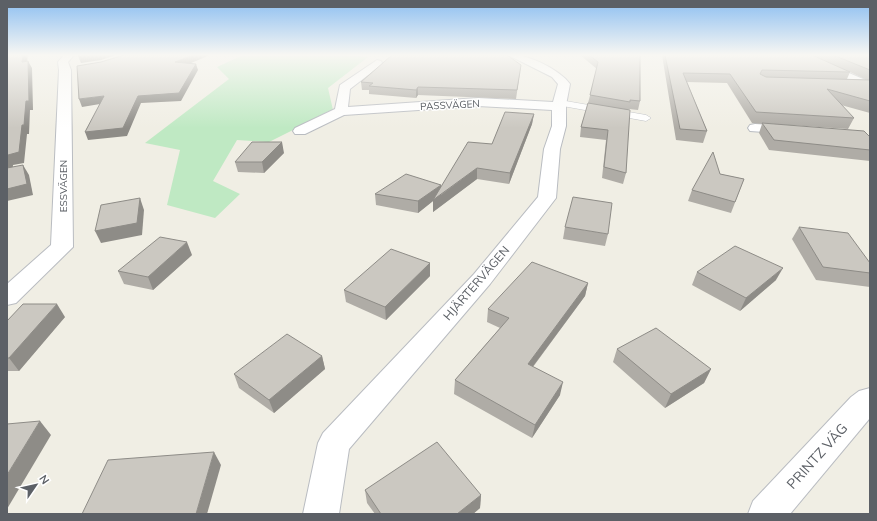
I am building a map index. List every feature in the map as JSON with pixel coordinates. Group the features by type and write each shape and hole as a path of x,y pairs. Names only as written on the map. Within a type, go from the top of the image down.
{"street":[{"name":"ESSVÄGEN","path":"7,297 62,247 68,79"},
{"path":"341,111 344,88 355,79"},
{"name":"HJÄRTERVÄGEN","path":"321,514 334,443 482,279 547,198 552,149 559,126 560,105 564,84 560,79"},
{"path":"855,79 868,85"},
{"name":"PASSVÄGEN","path":"300,131 341,111 478,102 560,105"},
{"path":"755,128 801,131"},
{"name":"PRINTZ VÄG","path":"766,514 862,406 870,400"}],"lane":[{"path":"846,86 868,85"},
{"path":"560,105 646,118"}],"green space":[{"path":"229,79 339,79 328,88 333,110 269,142 237,140 213,181 240,194 215,218 167,205 180,150 145,143"}],"building":[{"path":"7,79 28,79 29,101 26,101 24,125 22,125 19,152 8,155 7,161"},
{"path":"78,79 187,79 179,93 138,96 123,128 85,132 104,96 79,99"},
{"path":"364,79 519,79 517,90 418,87 416,90 369,86 373,83 361,82"},
{"path":"594,79 640,79 640,101 630,100 630,102 590,95"},
{"path":"670,79 686,79 707,131 680,129"},
{"path":"734,79 870,80 870,101 827,89 854,118 756,112"},
{"path":"588,103 630,110 626,173 604,167 608,130 581,127"},
{"path":"505,112 534,114 510,173 477,168 433,200 468,142 492,144"},
{"path":"762,123 864,131 870,137 870,150 774,140"},
{"path":"252,142 282,142 262,162 235,162"},
{"path":"713,152 720,174 744,179 735,202 692,190"},
{"path":"23,165 27,184 7,189 7,168"},
{"path":"406,174 441,185 418,201 375,194"},
{"path":"573,197 612,203 608,234 565,227"},
{"path":"140,198 137,223 95,231 101,205"},
{"path":"799,227 848,233 870,263 870,273 823,267"},
{"path":"160,237 187,242 148,277 118,271"},
{"path":"735,246 783,268 746,298 697,272"},
{"path":"391,249 430,263 385,307 344,290"},
{"path":"532,262 588,283 528,364 563,382 535,425 455,380 509,318 488,309"},
{"path":"23,304 57,304 9,358 7,358 7,321"},
{"path":"656,328 711,369 671,394 617,349"},
{"path":"287,334 322,356 269,400 234,374"},
{"path":"40,421 7,475 7,424"},
{"path":"437,442 481,495 457,514 381,514 365,490"},
{"path":"214,452 196,514 82,514 108,460"}]}
